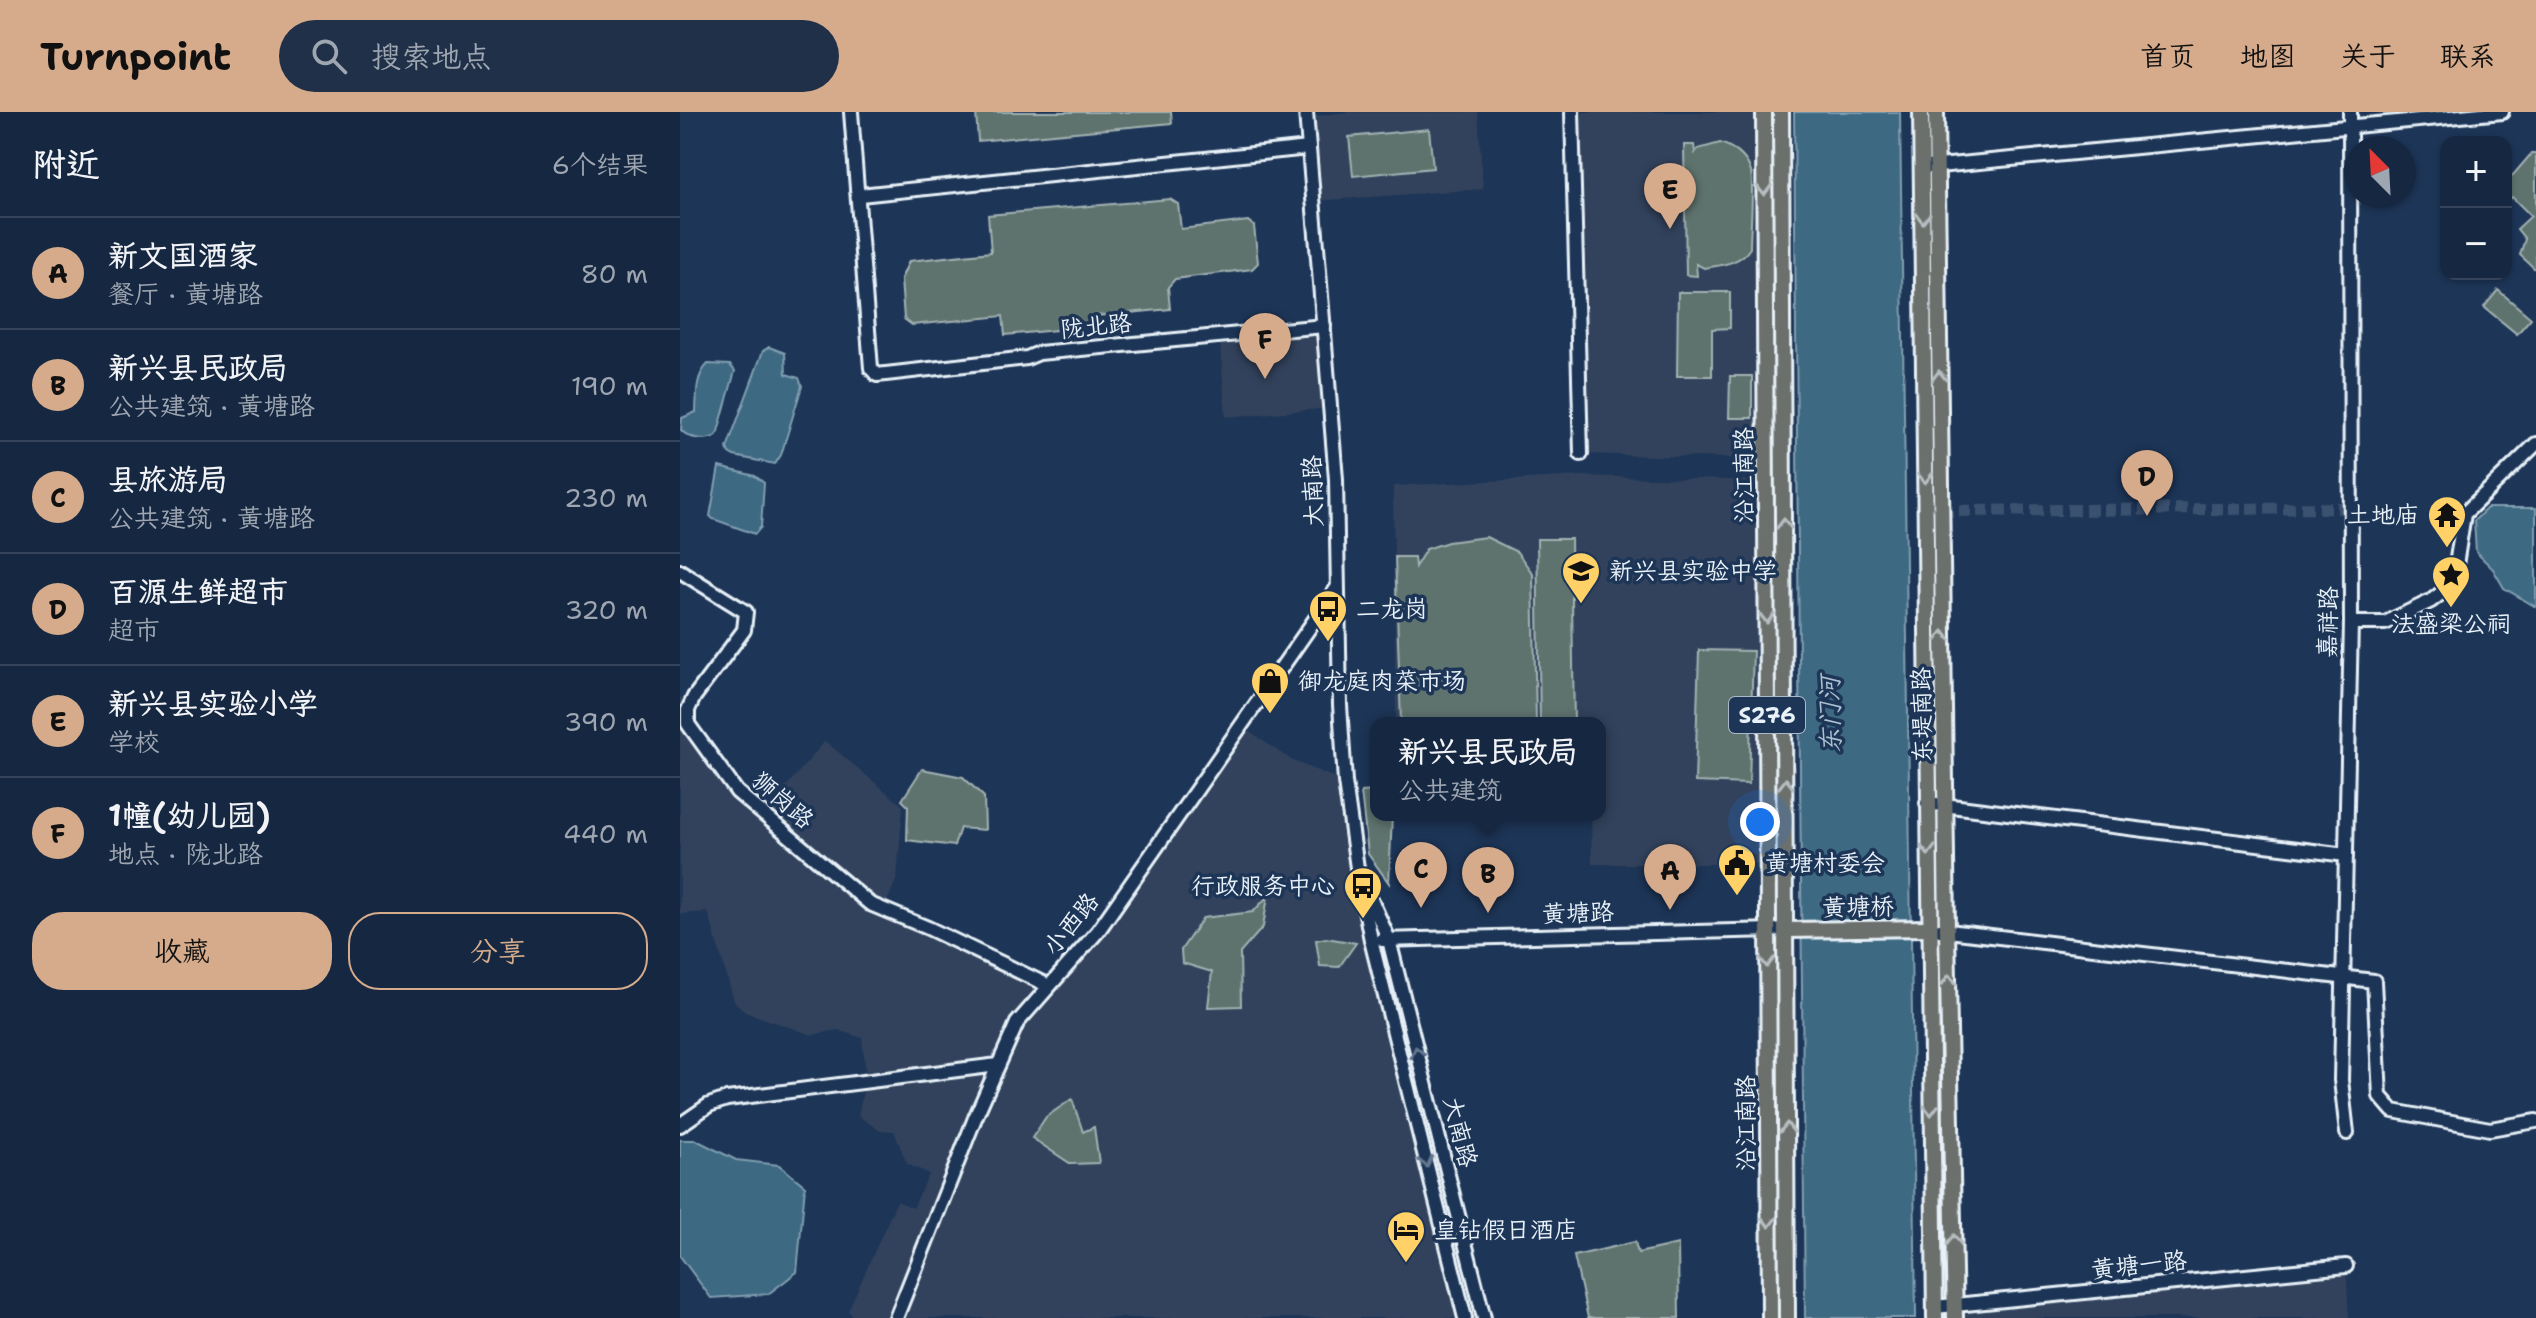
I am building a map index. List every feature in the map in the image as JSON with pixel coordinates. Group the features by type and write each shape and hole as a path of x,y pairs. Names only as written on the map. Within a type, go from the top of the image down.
{"main road":[{"name":"沿江南路","path":"1764,112 1770,1318"},
{"name":"沿江南路","path":"1781,112 1787,1318"},
{"name":"东堤南路","path":"1921,112 1929,167 1946,805 1955,1311"},
{"name":"东堤南路","path":"1935,1312 1927,803 1929,167 1936,112"},
{"name":"黄塘桥","path":"1787,930 1929,928"}],"street":[{"path":"851,112 860,195 1309,148"},
{"name":"大南路","path":"1306,112 1336,479 1343,751 1357,868 1371,940 1465,1318"},
{"path":"1572,112 1581,454"},
{"name":"嘉祥路","path":"2347,1133 2341,1080 2351,623 2350,112"},
{"path":"1929,167 2502,112"},
{"name":"陇北路","path":"860,195 873,372 877,375 1027,358 1039,353 1324,326"},
{"path":"2351,623 2385,623 2431,601 2453,584 2464,514 2536,444"},
{"name":"狮岗路","path":"680,571 746,612 744,630 694,697 688,710 688,724 737,792 870,904 1049,986"},
{"name":"小西路","path":"896,1318 1017,1023 1098,931 1337,588"},
{"path":"1927,803 2346,855"},
{"name":"大南路","path":"1357,868 1389,940 1484,1318"},
{"path":"1929,928 2374,981 2380,1096 2393,1111 2490,1129 2536,1121"},
{"name":"黄塘路","path":"1371,940 1787,930"},
{"path":"680,1125 709,1105 727,1099 998,1065"},
{"name":"黄塘一路","path":"1935,1312 2346,1266"}],"shaded area":[{"path":"1347,112 1478,112 1483,189 1314,201 1307,117"},
{"path":"1572,112 1764,112 1766,459 1581,454"},
{"path":"1325,332 1331,408 1226,417 1220,344"},
{"name":"新兴县实验中学","path":"1581,476 1767,481 1767,864 1592,864 1591,821 1606,821 1606,717 1396,717 1393,486"},
{"path":"680,697 690,704 688,724 763,814 825,741 903,806 897,878 884,909 1049,986 1098,931 1241,726 1293,761 1345,782 1357,868 1465,1318 855,1318 848,1311 897,1201 913,1208 929,1174 907,1164 894,1131 879,1130 858,1116 866,1076 862,1038 838,1030 812,1035 745,1012 734,1001 708,912 680,914"},
{"path":"2346,1266 2349,1318 1935,1318 1935,1307"}],"green space":[{"path":"976,112 1171,112 1172,123 978,141"},
{"path":"1429,129 1433,168 1353,176 1349,137"},
{"path":"1720,143 1739,153 1751,172 1750,248 1730,263 1704,268 1696,264 1697,276 1686,275 1684,145 1694,145 1695,153 1698,149"},
{"path":"2531,154 2536,154 2536,270 2520,255 2525,239 2517,229 2531,216 2512,197 2512,176"},
{"path":"1170,199 1178,204 1181,229 1248,221 1254,226 1258,263 1252,269 1175,279 1168,287 1170,309 1097,316 1098,326 1005,335 1003,316 912,325 904,319 901,279 909,261 991,252 988,215"},
{"path":"2498,290 2531,318 2517,334 2484,307"},
{"path":"1678,292 1730,292 1730,328 1712,329 1712,376 1677,376"},
{"path":"1730,376 1752,376 1752,418 1729,418"},
{"path":"1486,537 1517,552 1533,574 1536,717 1401,717 1395,557 1414,557 1415,567 1426,549 1448,542"},
{"path":"1537,539 1571,539 1574,717 1540,717"},
{"path":"1699,650 1753,651 1749,784 1695,782"},
{"path":"922,769 963,777 984,797 985,830 960,828 954,846 907,840 908,806 902,800"},
{"path":"1370,791 1370,821 1392,821 1389,883 1368,854 1361,792"},
{"path":"1268,896 1263,927 1240,953 1241,1006 1208,1007 1212,972 1182,963 1181,950 1203,918 1253,912"},
{"path":"1326,938 1356,943 1339,967 1320,966 1316,940"},
{"path":"1072,1099 1083,1132 1094,1127 1099,1163 1071,1164 1032,1138 1046,1117"},
{"path":"1635,1242 1638,1253 1678,1244 1679,1318 1588,1318 1574,1256"}],"water":[{"name":"东门河","path":"1794,112 1900,112 1916,1318 1805,1318"},
{"path":"769,347 785,353 786,374 799,378 802,386 781,455 775,464 734,456 727,448 763,351"},
{"path":"708,364 730,365 735,371 717,435 698,438 681,430 682,418 696,412 699,380"},
{"path":"719,467 755,476 764,483 761,527 755,534 710,516"},
{"path":"2487,508 2536,508 2536,607 2504,588 2493,569 2476,552 2474,521"},
{"path":"680,1140 696,1140 736,1160 779,1165 805,1186 797,1272 768,1294 711,1298 680,1256"}],"tunnel":[{"path":"1941,511 2351,508"}],"place":[{"name":"新兴县实验小学","path":"1670,229"},
{"name":"1幢(幼儿园)","path":"1265,379"},
{"name":"百源生鲜超市","path":"2147,516"},
{"name":"土地庙","path":"2447,549"},
{"name":"新兴县实验中学","path":"1581,605"},
{"name":"法盛梁公祠","path":"2451,609"},
{"name":"二龙岗","path":"1328,643"},
{"name":"御龙庭肉菜市场","path":"1270,715"},
{"name":"黄塘村委会","path":"1737,897"},
{"name":"县旅游局","path":"1421,908"},
{"name":"新文国酒家","path":"1670,910"},
{"name":"新兴县民政局","path":"1488,913"},
{"name":"行政服务中心","path":"1363,920"},
{"name":"皇钻假日酒店","path":"1406,1264"}]}
